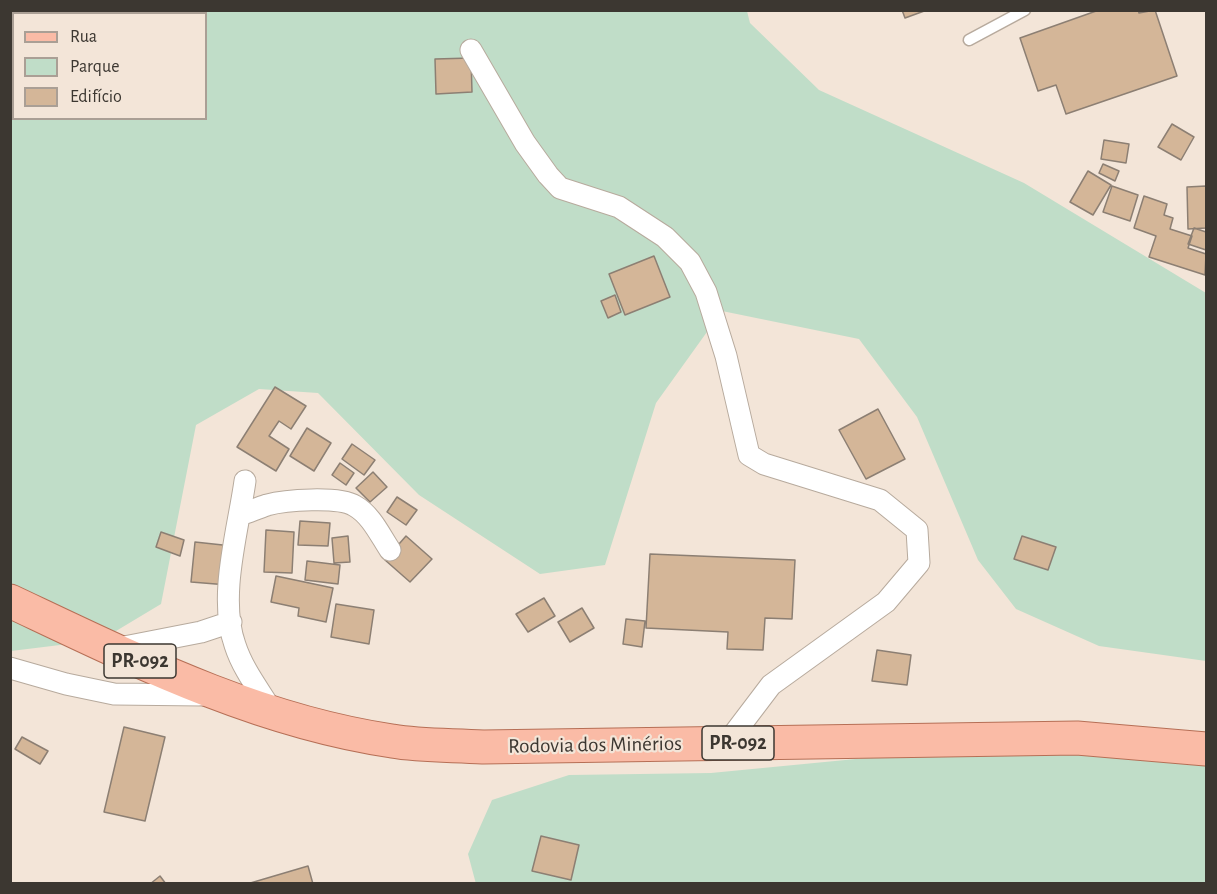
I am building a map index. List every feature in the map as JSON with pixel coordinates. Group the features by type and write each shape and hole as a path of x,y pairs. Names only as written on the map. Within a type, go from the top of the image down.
{"main road":[{"name":"Rodovia dos Minérios","path":"10,601 218,695 273,713 393,742 483,747 1077,738 1206,749"}],"street":[{"path":"471,50 525,143 560,188 619,207 665,237 690,262 710,303 726,356 749,454 764,464 880,500 918,530 919,563 886,602 771,685 727,743"},
{"path":"245,481 230,569 231,622 234,644 242,662 273,713"},
{"path":"240,515 268,505 331,500 346,502 357,506 368,517 390,550"},
{"path":"113,649 201,632 231,622"},
{"path":"10,668 66,684 114,693 218,695"}],"lane":[{"path":"969,40 1025,10"}],"green space":[{"path":"10,11 747,11 750,23 819,90 1024,183 1206,293 1206,661 1099,646 1016,609 978,560 917,417 859,339 722,311 656,403 605,565 540,574 419,495 318,393 259,389 196,425 161,604 101,640 11,651"},
{"path":"1021,743 1206,758 1206,883 476,884 468,854 492,800 569,775 711,773"}],"building":[{"path":"902,10 927,10 905,18"},
{"path":"1099,10 1138,10 1139,13 1155,10 1177,76 1066,114 1056,85 1038,91 1020,38"},
{"path":"471,58 472,92 436,94 435,59"},
{"path":"1172,124 1194,137 1181,160 1158,147"},
{"path":"1104,140 1129,144 1126,163 1101,159"},
{"path":"1103,164 1119,171 1115,181 1099,173"},
{"path":"1088,171 1111,185 1093,215 1070,202"},
{"path":"1112,186 1138,195 1130,221 1103,212"},
{"path":"1206,186 1206,228 1188,229 1187,187"},
{"path":"1144,196 1167,204 1164,215 1173,218 1170,229 1192,236 1188,248 1206,254 1205,275 1149,257 1156,236 1134,228"},
{"path":"1194,228 1206,232 1206,250 1188,244"},
{"path":"654,256 670,297 625,315 609,274"},
{"path":"615,295 621,312 608,318 601,301"},
{"path":"275,387 306,406 291,429 279,421 269,436 289,449 276,471 237,447"},
{"path":"878,409 905,459 866,479 839,430"},
{"path":"307,428 331,443 314,471 290,456"},
{"path":"352,444 375,460 364,475 342,459"},
{"path":"340,463 354,473 346,485 332,475"},
{"path":"373,472 387,487 370,502 356,488"},
{"path":"397,497 417,510 406,525 387,512"},
{"path":"300,521 330,523 328,546 298,545"},
{"path":"266,530 294,532 292,573 264,572"},
{"path":"161,532 184,540 180,556 156,547"},
{"path":"348,536 350,562 334,563 332,538"},
{"path":"406,536 432,559 410,582 385,560"},
{"path":"1022,536 1056,547 1048,570 1014,559"},
{"path":"195,542 232,546 228,585 191,582"},
{"path":"650,554 795,560 792,619 765,618 763,650 727,649 728,632 646,628"},
{"path":"307,561 340,565 338,584 305,580"},
{"path":"276,576 333,588 326,622 298,616 299,608 271,602"},
{"path":"544,598 555,616 528,632 516,614"},
{"path":"336,604 374,610 369,644 331,637"},
{"path":"582,608 594,628 570,642 558,622"},
{"path":"626,619 645,621 642,647 623,644"},
{"path":"877,650 911,655 907,685 872,681"},
{"path":"124,727 165,737 145,821 104,812"},
{"path":"22,737 48,751 40,764 15,749"},
{"path":"541,836 579,845 571,880 532,871"},
{"path":"308,866 313,884 247,884"},
{"path":"160,876 166,884 150,884"}]}
